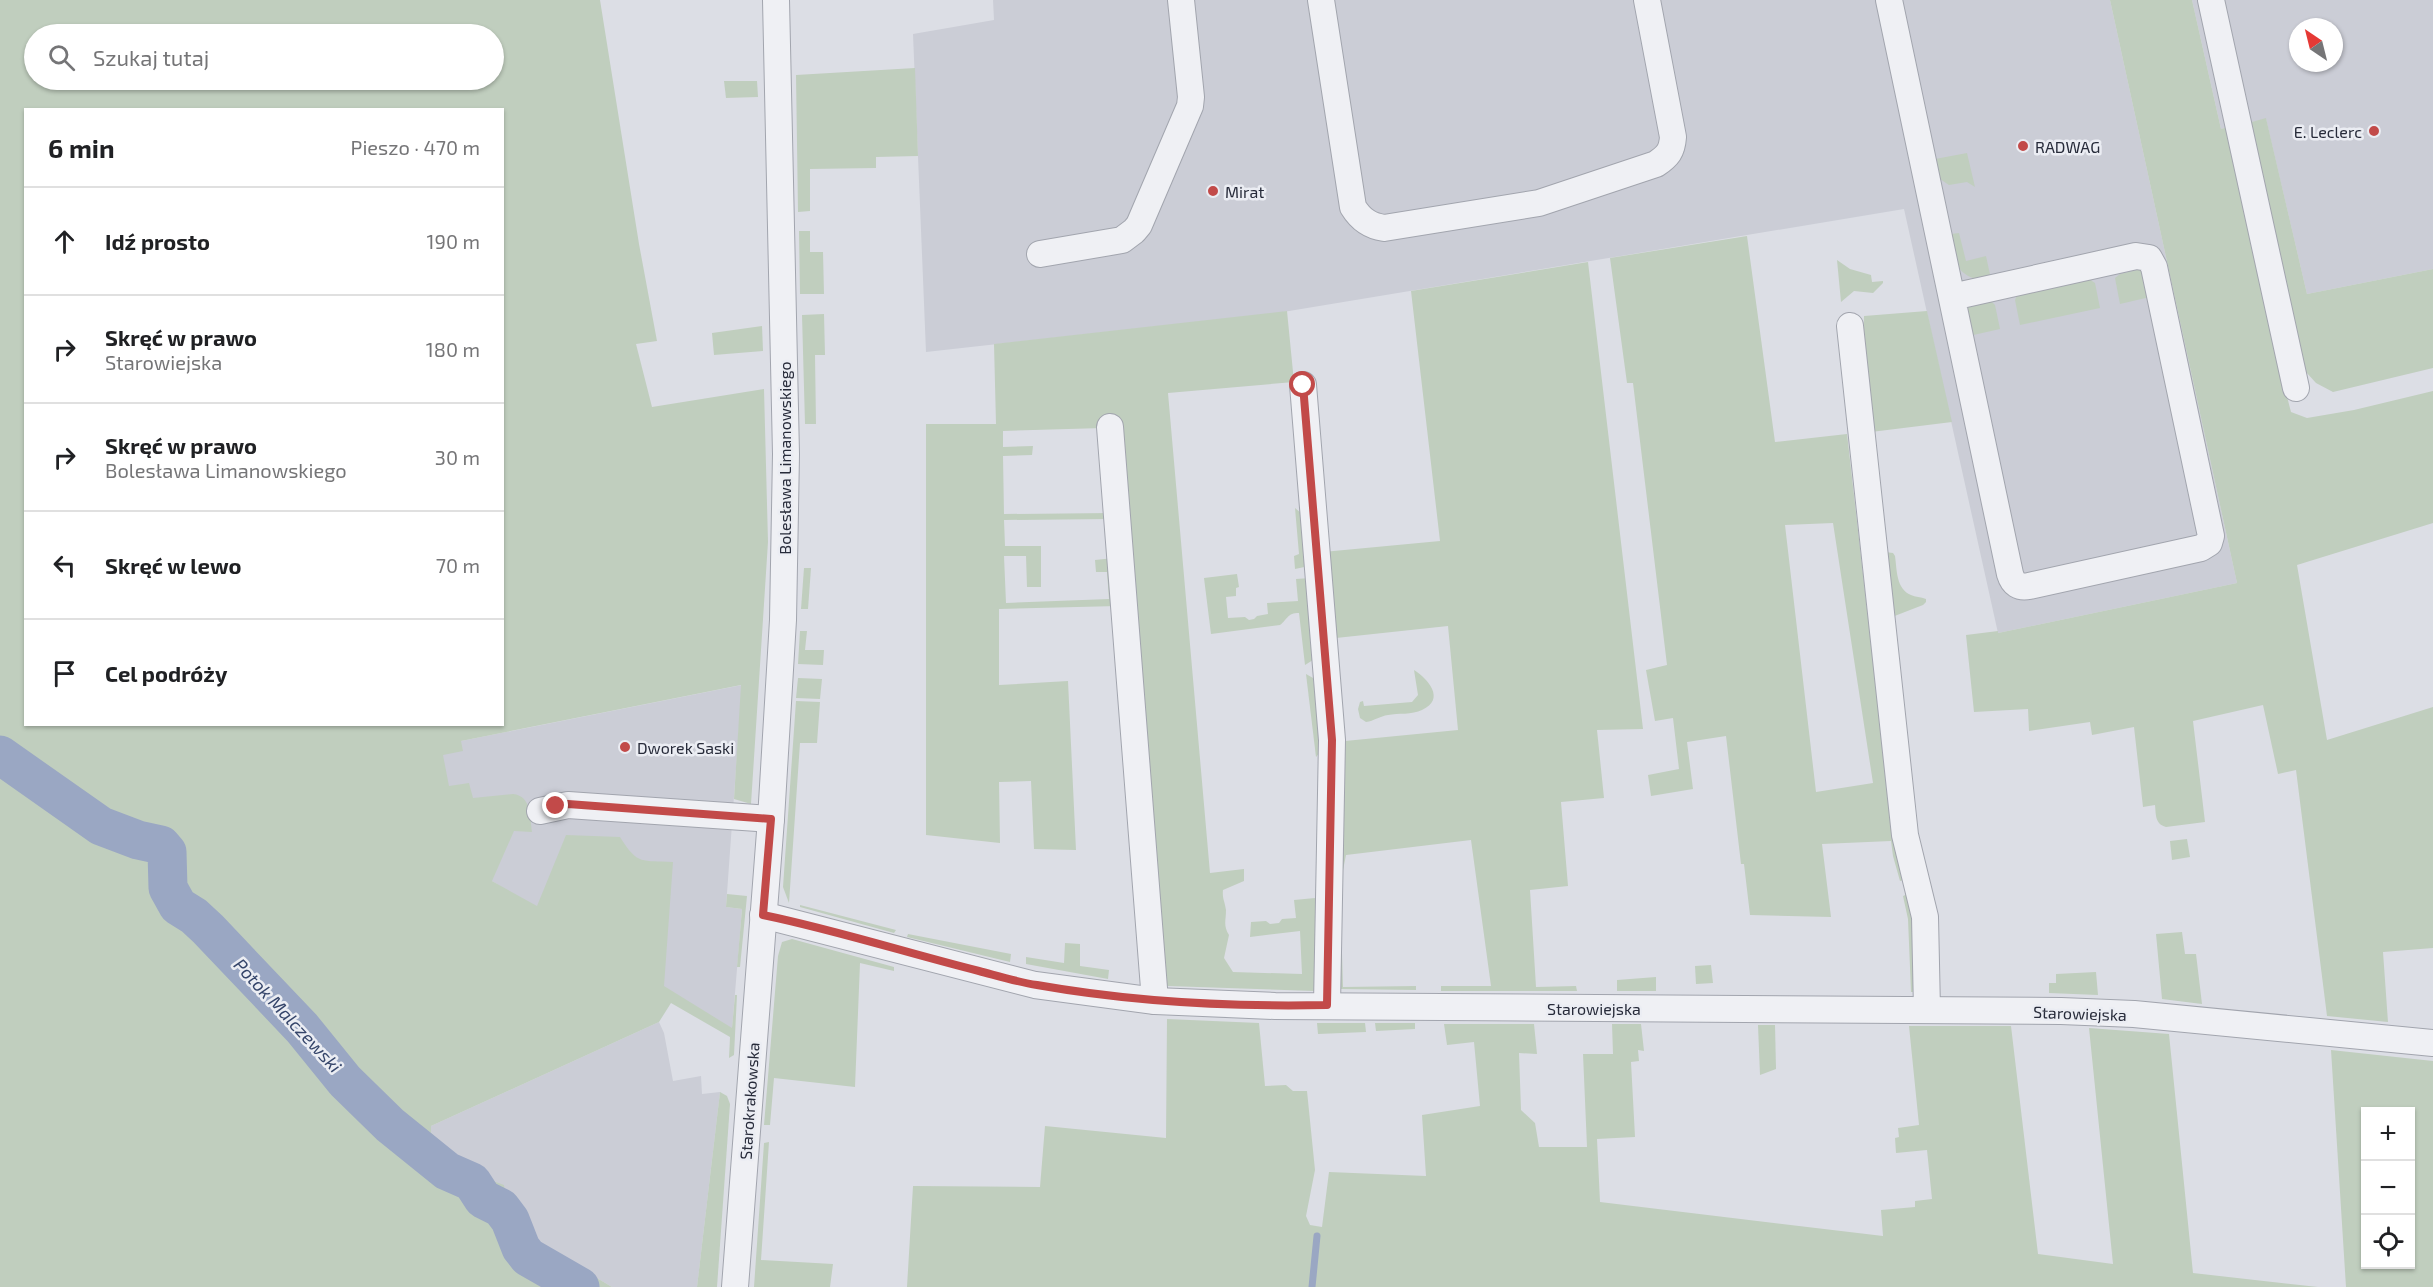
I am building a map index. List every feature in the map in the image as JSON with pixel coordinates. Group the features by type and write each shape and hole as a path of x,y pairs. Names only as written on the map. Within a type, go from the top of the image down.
{"street":[{"name":"Bolesława Limanowskiego","path":"763,915 783,620 786,454 776,0"},
{"path":"1040,254 1122,240 1139,225 1190,106 1181,0"},
{"path":"1321,0 1353,207 1358,216 1365,221 1384,228 1539,203 1656,164 1666,158 1670,152 1673,137 1647,0"},
{"path":"1889,0 2008,562 2014,582 2020,587 2029,586 2201,548 2209,543 2211,536 2154,267 2150,258 2136,256 1952,297"},
{"path":"2211,0 2295,388"},
{"path":"1850,326 1905,835 1924,917 1927,1010"},
{"path":"1303,385 1332,740 1327,1005"},
{"path":"1110,427 1155,1001"},
{"path":"540,811 568,804 771,819"},
{"name":"Starowiejska","path":"763,915 1035,985 1155,1001 1275,1006 2061,1011 2134,1014 2433,1043"},
{"name":"Starokrakowska","path":"735,1287 763,915"}],"shaded area":[{"path":"993,0 2110,0 2237,583 1998,633 1904,209 1277,313 926,352 913,34 994,20"},
{"path":"2192,0 2433,0 2433,269 2307,294 2266,119 2221,129"},
{"path":"742,685 726,907 742,909 732,1029 492,881 406,752"},
{"path":"659,1022 664,1033 673,1081 701,1076 702,1094 720,1092 697,1287 612,1287 535,1241 527,1216 430,1133 431,1126"}],"green space":[{"path":"0,0 600,0 657,341 636,344 652,407 764,389 768,542 751,804 734,799 741,685 461,741 463,751 443,755 449,786 469,783 473,798 513,794 524,799 529,808 532,832 514,831 492,881 537,906 566,835 620,837 632,853 642,860 673,862 664,986 732,1028 735,995 737,995 734,1055 729,1058 730,1037 671,1003 659,1022 431,1126 431,1133 479,1176 504,1185 506,1199 527,1216 535,1241 612,1287 587,1287 531,1256 524,1248 507,1213 509,1227 520,1249 539,1266 574,1287 0,1287"},
{"path":"2110,0 2192,0 2221,129 2228,127 2273,343 2291,412 2307,418 2354,410 2433,391 2433,523 2297,565 2327,740 2433,707 2433,948 2383,952 2388,1022 2327,1016 2296,770 2278,774 2263,705 2193,721 2205,822 2166,827 2158,821 2155,805 2143,807 2134,727 2092,735 2090,722 2029,731 2028,709 1974,712 1966,635 1998,631 1998,633 2237,583"},
{"path":"915,68 918,156 876,157 876,168 810,169 810,211 798,212 796,75"},
{"path":"724,81 757,81 758,97 726,98"},
{"path":"2266,118 2307,294 2433,269 2433,368 2333,392 2316,383 2306,372 2248,123"},
{"path":"1967,153 1975,187 1967,182 1949,185 1940,179 1935,159"},
{"path":"799,231 810,231 810,252 823,252 824,294 800,294"},
{"path":"1959,233 1966,261 1986,256 1991,279 1971,277 1958,266 1950,239 1951,234"},
{"path":"1747,236 1775,442 1847,434 1875,679 1908,879 1900,881 1891,841 1822,844 1831,917 1750,915 1744,864 1741,864 1726,736 1687,742 1693,789 1651,796 1648,775 1679,769 1673,718 1655,721 1646,670 1667,665 1633,383 1627,383 1610,258","holes":["1833,523 1873,783 1816,792 1785,525"]},
{"path":"1837,260 1850,269 1871,275 1872,282 1883,281 1883,283 1873,293 1854,291 1841,302"},
{"path":"1588,262 1643,729 1597,730 1604,798 1561,802 1568,886 1530,890 1536,987 1576,986 1577,991 1441,991 1441,986 1491,986 1471,840 1346,855 1340,885 1343,987 1416,986 1416,990 1339,989 1338,857 1343,814 1345,741 1458,730 1448,626 1336,638 1323,552 1440,541 1411,291"},
{"path":"2143,269 2150,297 2120,304 2115,278 2120,274"},
{"path":"2089,279 2095,283 2100,308 2020,325 2015,300 2017,295"},
{"path":"1991,301 1995,305 2000,329 1969,336 1965,310 1967,307"},
{"path":"1287,311 1294,382 1168,393 1210,873 1244,869 1244,881 1223,890 1226,910 1225,926 1229,935 1224,958 1233,972 1302,974 1300,931 1250,937 1251,922 1266,921 1270,924 1279,923 1282,919 1296,918 1294,900 1315,898 1321,984 1314,991 1168,986 1164,983 1103,428 1003,431 1003,447 1033,446 1032,455 1003,456 1004,514 1111,513 1111,519 1004,520 1005,546 1041,546 1041,587 1027,587 1026,556 1004,556 1006,603 1109,599 1107,572 1096,572 1095,560 1114,558 1118,606 999,609 999,685 1068,681 1076,850 1034,849 1031,781 999,782 1000,843 926,835 926,424 996,424 994,344"},
{"path":"1927,311 1952,422 1871,432 1863,367 1864,316"},
{"path":"824,314 825,355 815,355 816,424 805,424 802,315"},
{"path":"762,326 763,351 714,355 712,333"},
{"path":"1295,508 1301,513 1309,566 1295,569 1294,556 1299,554"},
{"path":"1885,552 1893,553 1895,556 1902,588 1911,595 1926,599 1923,605 1892,617"},
{"path":"804,568 811,568 808,609 801,609"},
{"path":"1237,574 1239,587 1236,588 1236,596 1226,597 1228,618 1245,617 1249,620 1268,614 1267,603 1298,601 1296,579 1310,578 1313,660 1305,665 1299,613 1290,615 1280,625 1211,634 1204,578"},
{"path":"800,631 807,631 805,650 824,650 823,665 798,664"},
{"path":"1414,670 1425,678 1432,689 1434,695 1429,705 1418,712 1392,714 1372,721 1366,722 1360,718 1358,709 1360,702 1363,701 1364,706 1412,702 1418,695"},
{"path":"1306,674 1313,678 1322,743 1322,750 1316,757"},
{"path":"798,678 822,679 820,699 796,698"},
{"path":"796,701 820,702 817,743 800,743 789,903 783,887"},
{"path":"2187,839 2190,857 2172,860 2170,841"},
{"path":"1910,893 1918,992 1911,992 1908,919 1903,896"},
{"path":"727,894 747,896 740,967 737,967 742,909 726,907"},
{"path":"800,905 896,930 894,933 800,907"},
{"path":"2182,932 2185,954 2196,954 2202,1004 2162,999 2156,934"},
{"path":"908,934 1011,954 1010,962 907,937"},
{"path":"792,939 894,967 894,971 860,963 855,1087 774,1078 770,1125 764,1125 778,956 782,942"},
{"path":"1065,943 1080,944 1080,966 1109,970 1108,979 1026,964 1026,957 1064,963"},
{"path":"1711,965 1713,983 1696,984 1695,966"},
{"path":"2096,972 2098,995 2049,993 2049,983 2056,983 2056,974"},
{"path":"1656,977 1656,991 1617,991 1617,980"},
{"path":"1167,1019 1259,1023 1265,1086 1286,1085 1293,1091 1307,1091 1315,1170 1306,1216 1310,1225 1322,1227 1329,1172 1426,1176 1422,1115 1480,1106 1474,1042 1447,1045 1444,1024 1534,1024 1537,1054 1519,1053 1521,1110 1535,1123 1539,1147 1587,1147 1583,1054 1613,1054 1612,1024 1641,1024 1644,1051 1638,1050 1639,1061 1631,1062 1635,1137 1597,1139 1600,1202 1883,1236 1881,1210 1915,1207 1915,1201 1932,1199 1927,1150 1896,1153 1895,1138 1899,1137 1898,1128 1919,1125 1909,1026 2011,1026 2038,1254 2113,1264 2089,1028 2169,1034 2193,1273 2318,1287 907,1287 913,1186 1040,1187 1045,1126 1166,1138"},
{"path":"1317,1023 1365,1023 1366,1032 1318,1034"},
{"path":"1375,1023 1415,1023 1415,1029 1376,1031"},
{"path":"1758,1025 1775,1025 1776,1069 1760,1075"},
{"path":"2331,1050 2433,1061 2433,1287 2346,1287"},
{"path":"720,1092 727,1096 730,1104 717,1287 697,1287"},
{"path":"769,1142 761,1260 833,1264 830,1287 754,1287 764,1143"}],"waterway":[{"name":"Potok Malczewski","path":"0,755 101,826 138,840 161,845 167,852 168,888 178,906 208,929 302,1028 345,1081 390,1125 447,1171 472,1182 483,1199 501,1208 510,1220 521,1248 528,1257 580,1287"},
{"path":"1312,1287 1317,1236"}],"place":[{"name":"E. Leclerc","path":"2374,131"},
{"name":"RADWAG","path":"2023,146"},
{"name":"Mirat","path":"1213,191"},
{"name":"Dworek Saski","path":"625,747"}],"route":[{"path":"556,806 568,804 771,819 763,915 805,924 929,958 1035,985 1155,1001 1275,1006 1327,1005 1332,740 1303,385"}]}
